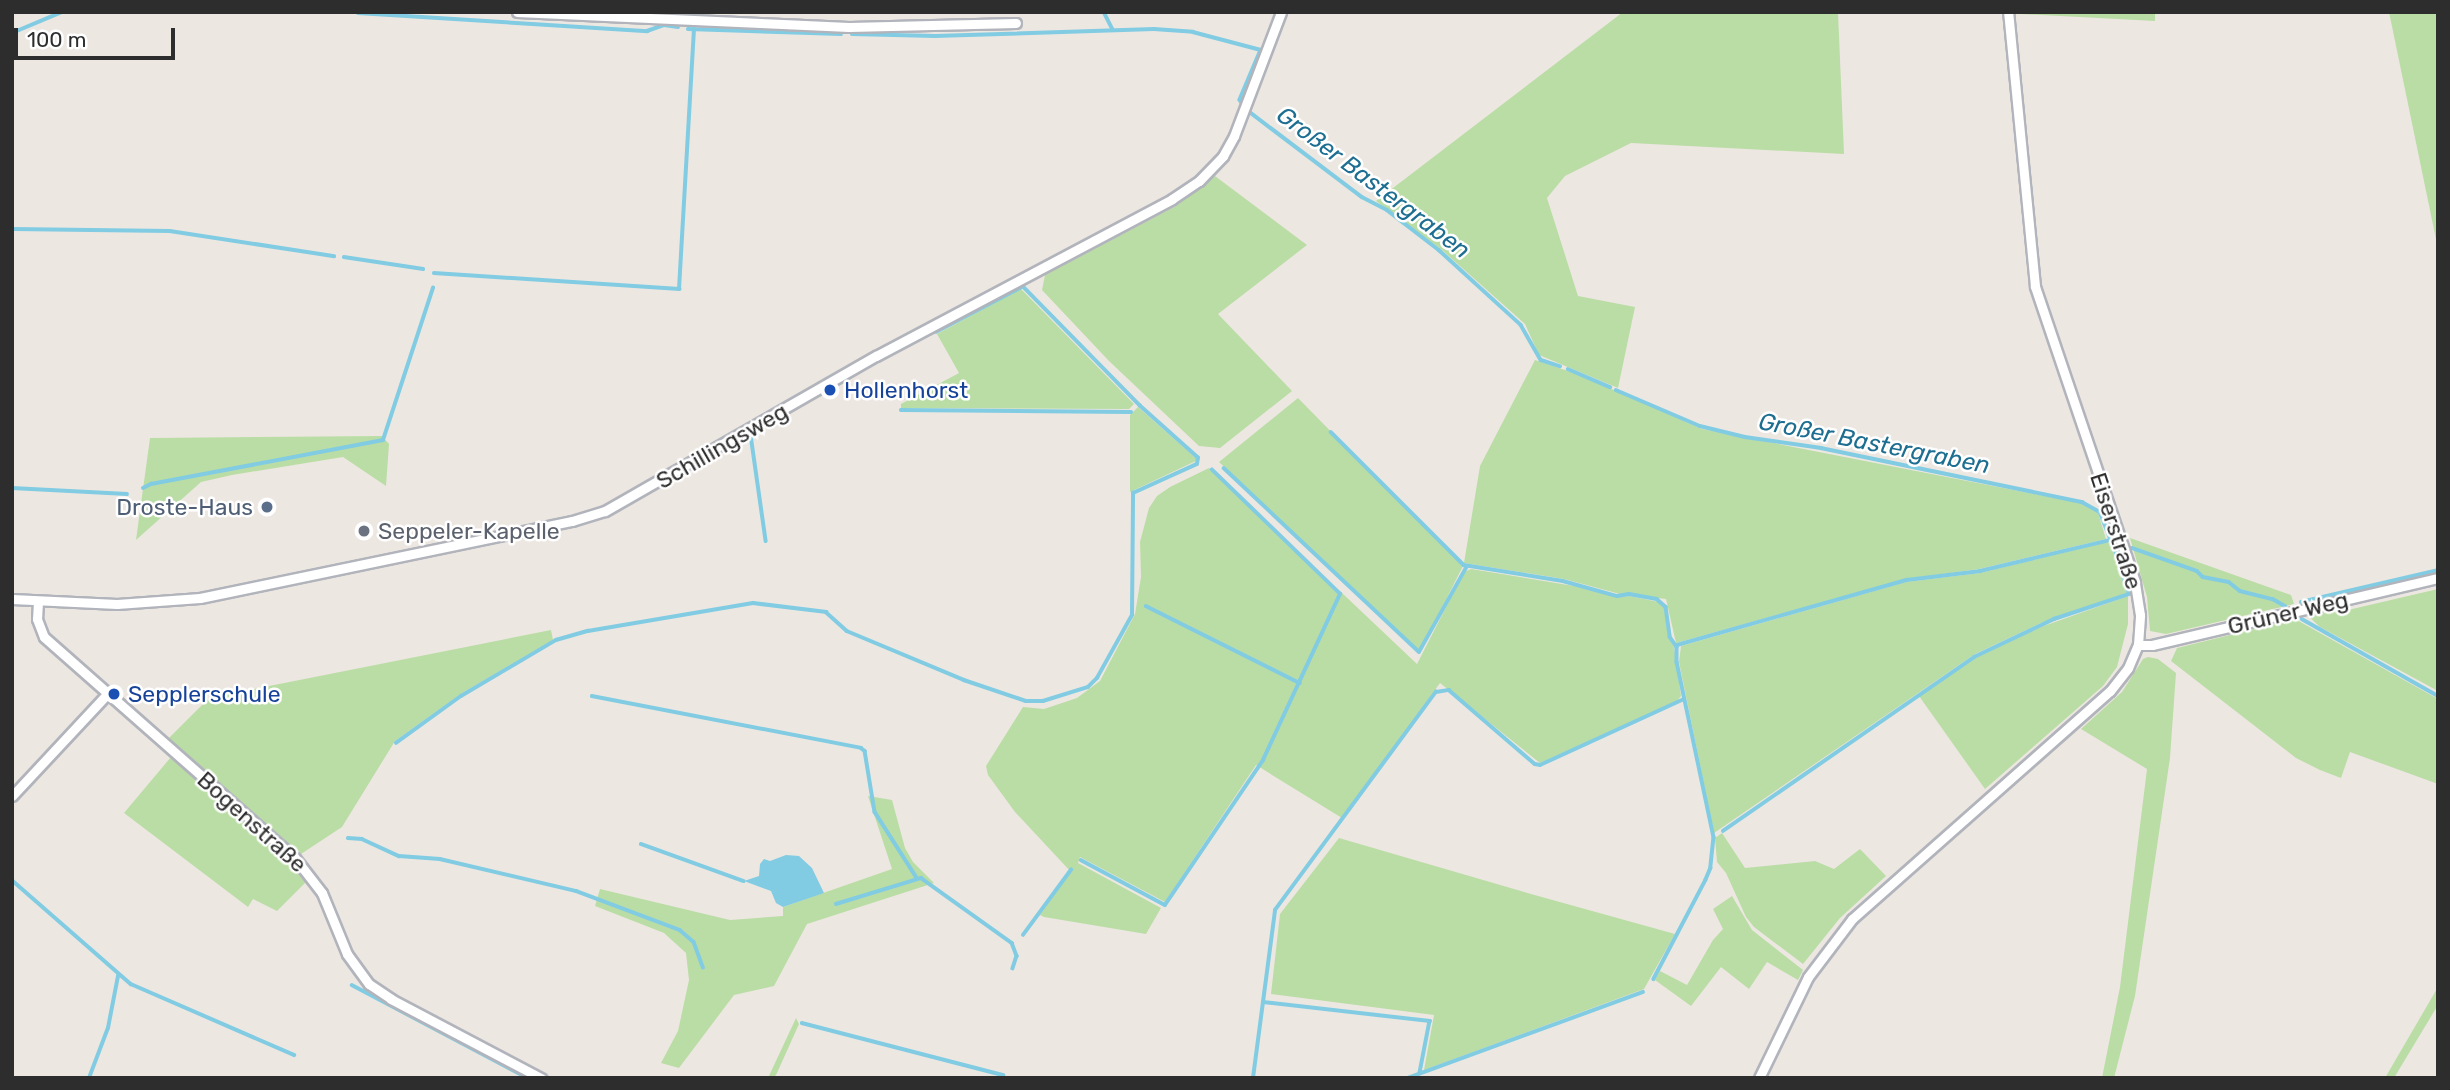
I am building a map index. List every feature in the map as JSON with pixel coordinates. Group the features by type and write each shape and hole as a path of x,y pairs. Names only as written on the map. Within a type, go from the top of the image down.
{"street":[{"path":"516,12 849,27 1016,23"},
{"name":"Schillingsweg","path":"12,599 117,604 200,598 572,521 605,511 876,356 1172,199 1199,181 1223,156 1234,136 1281,12"},
{"name":"Eiserstraße","path":"1759,1078 1808,977 1852,919 2110,691 2128,668 2138,645 2140,615 2135,582 2035,286 2008,12"},
{"name":"Grüner Weg","path":"2138,645 2152,645 2438,578"},
{"name":"Bogenstraße","path":"38,600 37,619 44,637 295,858 322,893 347,954 369,984 391,999 541,1078"},
{"path":"12,796 107,694"}],"green space":[{"path":"1623,12 1838,12 1844,154 1631,143 1565,176 1547,198 1578,296 1635,307 1618,388 1539,355 1525,324 1442,250 1376,201"},
{"path":"2155,12 2155,21 2020,14"},
{"path":"2389,12 2438,12 2438,249"},
{"path":"1215,176 1307,245 1218,314 1292,391 1220,448 1199,446 1109,361 1042,290 1045,275 1176,206"},
{"path":"1021,289 1134,404 1129,409 901,408 901,404 959,373 937,334"},
{"path":"1535,360 1580,375 1702,429 2080,503 2098,513 2106,539 1979,569 1907,579 1676,643 1666,599 1620,594 1564,579 1464,563 1480,466"},
{"path":"1298,398 1463,566 1421,649 1417,650 1219,462"},
{"path":"1138,407 1198,460 1130,492 1130,415"},
{"path":"382,436 389,444 386,486 343,457 232,475 201,482 136,540 150,438"},
{"path":"1209,468 1337,593 1342,593 1417,664 1464,572 1471,569 1586,588 1616,597 1629,596 1659,602 1665,608 1681,696 1677,701 1540,763 1440,683 1342,818 1256,765 1165,902 1080,857 1078,863 1161,908 1146,934 1044,917 1040,915 1071,872 1015,812 988,775 986,766 1023,707 1044,709 1077,698 1100,681 1135,614 1141,577 1140,542 1149,508 1157,496 1170,487"},
{"path":"2130,538 2291,595 2294,604 2166,634 2150,631 2147,597"},
{"path":"2110,542 2127,593 2041,623 1975,654 1714,833 1679,662 1681,646 1906,582 1980,573"},
{"path":"2438,589 2438,691 2320,627 2307,615 2348,610"},
{"path":"2128,596 2128,624 2117,667 2103,686 1985,789 1919,696 1977,657 2041,627"},
{"path":"2295,619 2438,699 2438,784 2350,752 2341,778 2320,770 2296,758 2171,661 2177,648"},
{"path":"551,630 553,640 462,693 395,741 342,827 301,854 168,739 209,698"},
{"path":"2143,659 2158,659 2176,673 2170,758 2135,996 2114,1078 2102,1078 2120,987 2147,769 2081,729 2122,692"},
{"path":"171,757 308,880 277,911 253,899 248,907 124,813"},
{"path":"868,796 892,800 905,848 913,862 934,883 807,924 774,986 734,995 679,1068 661,1063 678,1031 689,980 686,953 664,933 595,906 600,889 730,920 783,916 783,907 892,869"},
{"path":"1722,833 1745,868 1815,861 1834,869 1860,849 1886,876 1840,918 1803,964 1754,927 1746,917 1726,873 1717,862 1715,838"},
{"path":"1339,838 1675,934 1644,989 1424,1070 1434,1015 1271,994 1280,914"},
{"path":"1732,896 1752,930 1803,970 1798,980 1767,962 1749,989 1721,967 1691,1006 1655,980 1660,971 1687,985 1713,940 1723,929 1713,909"},
{"path":"2438,987 2438,1005 2394,1078 2385,1078"},
{"path":"796,1018 799,1024 777,1073 774,1078 768,1078"}],"water":[{"path":"786,855 799,856 812,868 824,893 783,907 776,903 771,891 744,881 759,876 760,864 764,859 770,861"}],"waterway":[{"name":"Großer Bastergraben","path":"12,33 62,12"},
{"path":"1104,12 1113,30"},
{"name":"Großer Bastergraben","path":"358,13 647,31 664,25 678,27"},
{"name":"Großer Bastergraben","path":"688,29 841,34"},
{"path":"434,273 679,289 694,29"},
{"name":"Großer Bastergraben","path":"852,34 935,36 1154,29 1193,32 1261,50 1240,100 1242,103"},
{"name":"Großer Bastergraben","path":"1251,113 1362,197 1387,210 1439,250 1521,325 1541,360 1560,366"},
{"path":"12,229 170,231 334,256"},
{"path":"344,257 423,269"},
{"path":"396,743 461,696 556,640 588,631 753,603 826,612 847,631 964,680 1026,701 1043,701 1088,687 1097,678 1132,615 1133,493 1197,464 1198,458 1140,406 1023,287 937,332"},
{"path":"143,488 151,484 383,440 433,288"},
{"name":"Großer Bastergraben","path":"1568,369 1610,387"},
{"name":"Großer Bastergraben","path":"1616,390 1700,426 1745,437 1821,448 2082,502 2100,512 2117,555"},
{"path":"901,410 1131,412"},
{"path":"1331,432 1464,565 1563,581 1617,596 1629,594 1657,599 1666,607 1670,637 1677,647 1677,662 1714,837 1711,868 1706,880 1654,979"},
{"path":"751,435 766,541"},
{"path":"1224,468 1419,652 1467,566"},
{"path":"1081,860 1165,905 1263,760 1340,594 1212,470"},
{"path":"12,488 127,494"},
{"path":"1677,645 1907,580 1980,571 2110,540"},
{"name":"Großer Bastergraben","path":"2132,548 2197,571 2203,577 2229,582 2240,591 2273,599 2285,606"},
{"path":"1723,831 1974,657 2054,619 2129,594 2121,569"},
{"path":"2301,602 2438,570"},
{"path":"1146,606 1300,683"},
{"name":"Großer Bastergraben","path":"2302,619 2438,696"},
{"path":"1253,1078 1275,910 1436,692 1449,690 1535,764 1540,765 1684,699"},
{"path":"592,696 861,748 865,751 875,812 917,878"},
{"path":"348,838 362,839 399,856 440,859 576,891 680,930 694,942 703,967"},
{"path":"641,844 744,881"},
{"path":"1023,935 1071,870"},
{"path":"836,904 921,878 1012,943 1017,956 1013,968"},
{"path":"12,880 131,984 294,1055"},
{"path":"89,1078 108,1028 118,976"},
{"path":"352,985 528,1078"},
{"path":"1408,1078 1643,992"},
{"path":"1263,1002 1430,1021 1420,1073"},
{"path":"802,1023 1003,1075"}],"place":[{"name":"Hollenhorst","path":"830,390"},
{"name":"Droste-Haus","path":"267,507"},
{"name":"Seppeler-Kapelle","path":"364,531"},
{"name":"Sepplerschule","path":"114,694"}]}
